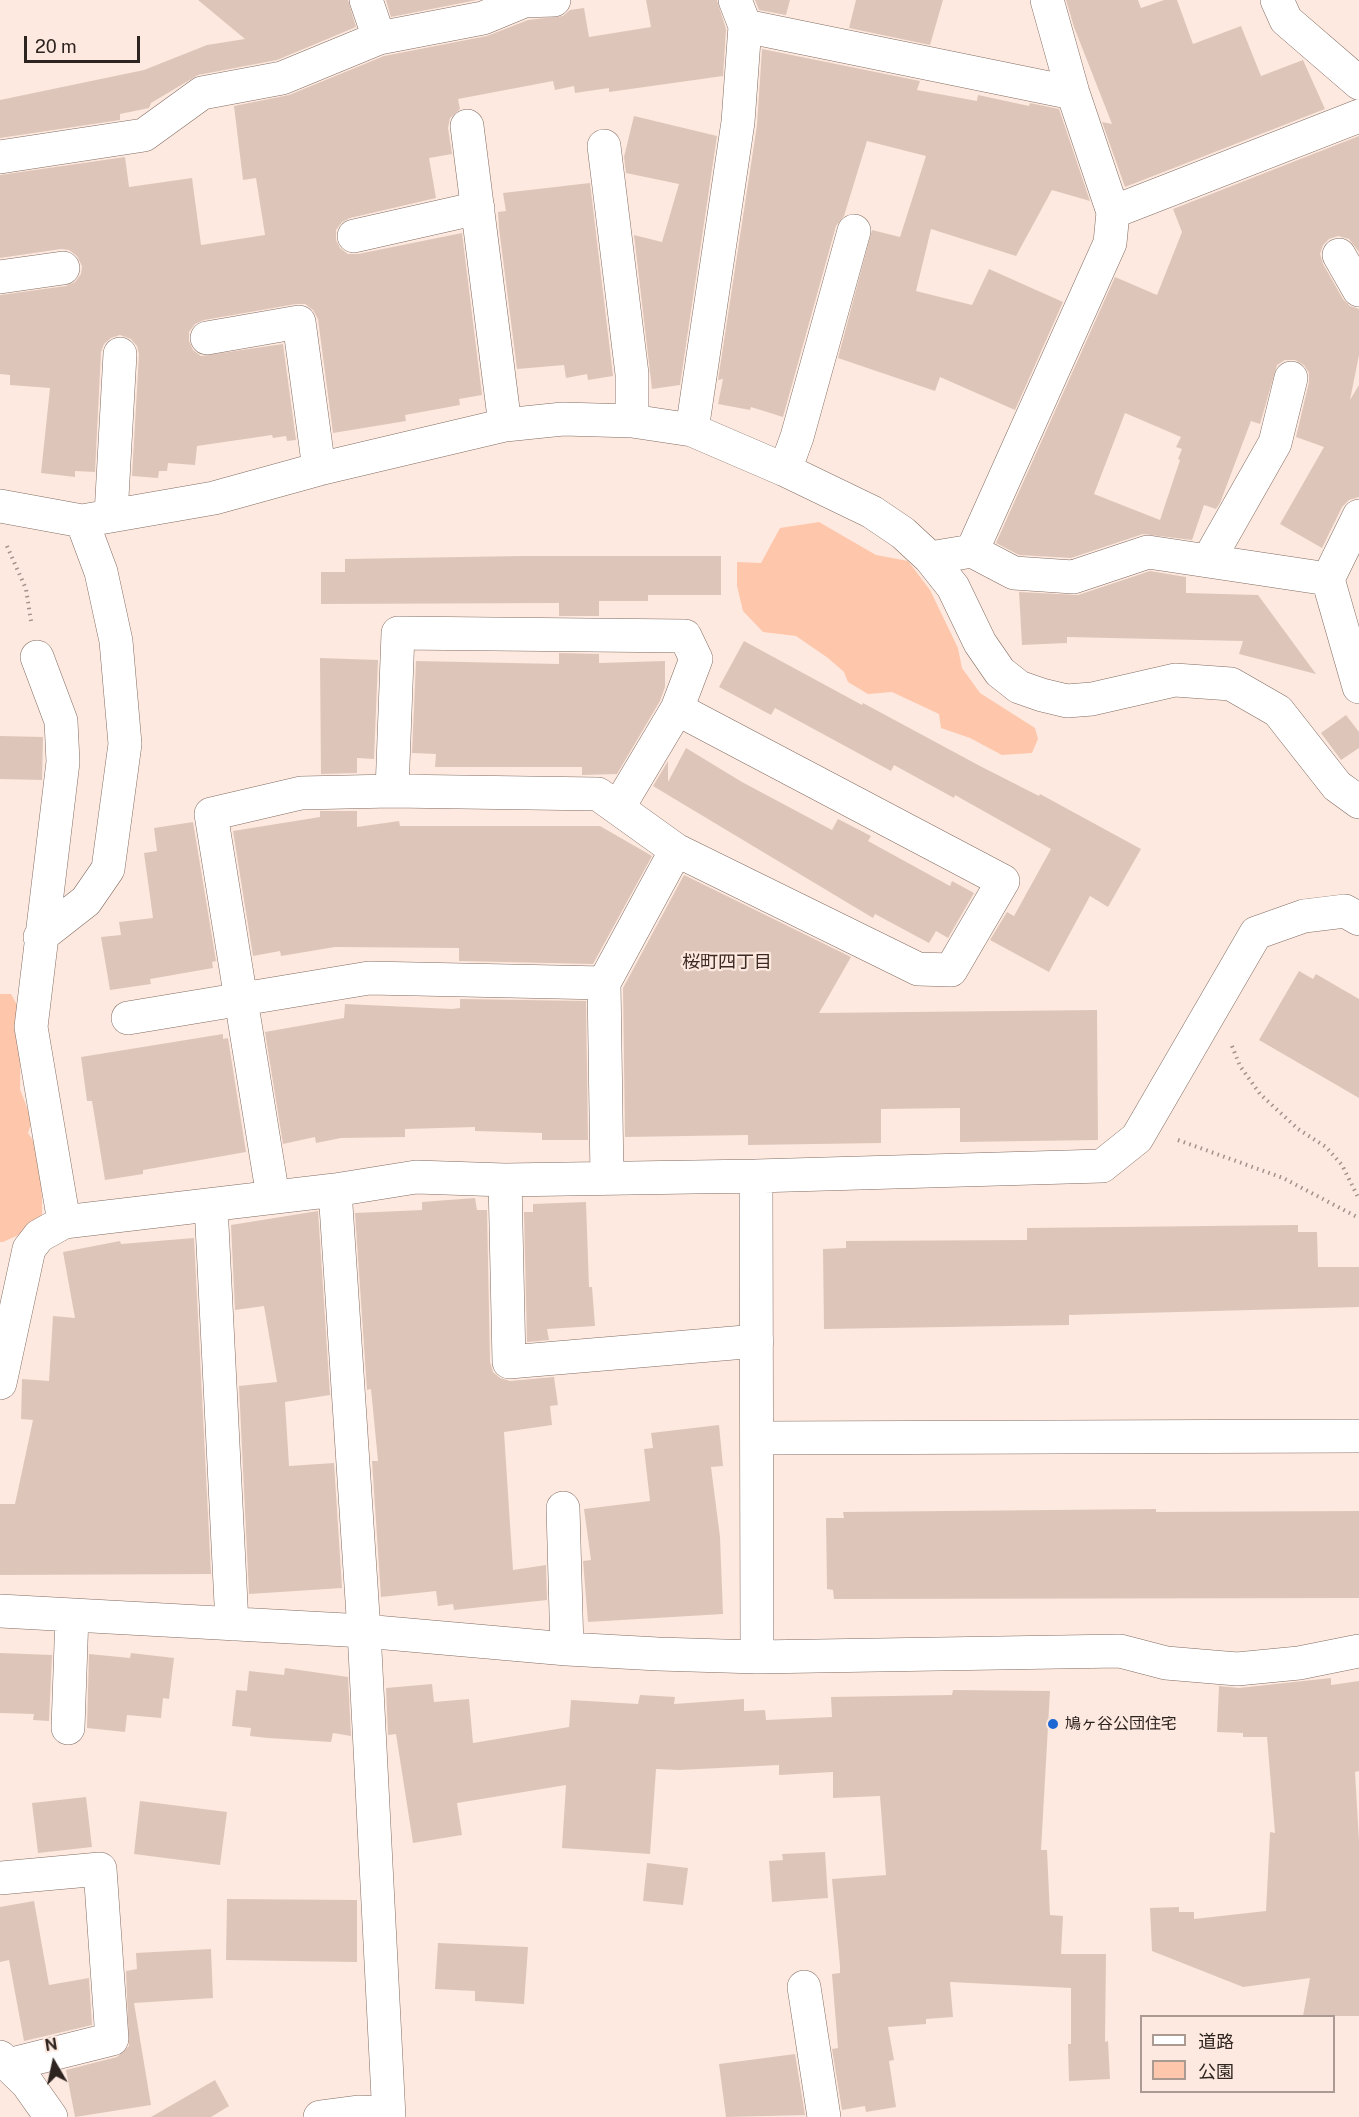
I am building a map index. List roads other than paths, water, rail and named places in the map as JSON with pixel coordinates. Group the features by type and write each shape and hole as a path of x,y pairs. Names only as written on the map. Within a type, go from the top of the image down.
{"street":[{"path":"366,0 379,38"},
{"path":"0,158 144,135 202,93 282,78 379,38 483,18 524,1 554,0"},
{"path":"972,551 1110,243 1113,212 1073,93 1047,0"},
{"path":"1277,0 1286,20 1359,83"},
{"path":"692,430 738,122 740,13 1073,93"},
{"path":"1113,212 1359,116"},
{"path":"467,126 505,425"},
{"path":"604,146 632,374 632,421"},
{"path":"354,236 478,208"},
{"path":"785,470 797,437 854,231"},
{"path":"1339,255 1359,290"},
{"path":"0,277 63,268"},
{"path":"207,338 299,322 319,469"},
{"path":"40,937 86,901 108,869 125,744 116,641 101,572 96,518 120,354"},
{"path":"1208,561 1275,443 1292,378"},
{"path":"0,506 96,518 214,498 319,469 505,425 563,419 632,421 692,430 785,470 872,512 903,534 930,558 954,587 980,643 1000,672 1019,687 1042,696 1067,700 1092,699 1175,680 1231,684 1278,711 1338,786 1359,802"},
{"path":"1359,516 1328,579 1359,687"},
{"path":"930,558 972,551 1014,573 1073,577 1148,552 1328,579"},
{"path":"392,791 398,633 685,636 696,659 676,709 618,808"},
{"path":"37,657 61,722 63,762 40,937 31,1027 63,1222"},
{"path":"273,1197 211,814 301,793 392,791 598,794 676,850 918,969 951,970 1003,881 676,709"},
{"path":"608,1178 604,983 676,850"},
{"path":"0,1383 28,1248 39,1236 63,1222 335,1190 416,1177 505,1180 756,1176 1102,1166 1137,1138 1256,933 1314,915 1345,911 1359,919"},
{"path":"128,1018 241,997 369,978 604,983"},
{"path":"756,1176 757,1657"},
{"path":"505,1180 509,1362 757,1341"},
{"path":"320,2117 358,2112 388,2115 364,1631 335,1190"},
{"path":"211,1205 232,1624"},
{"path":"757,1438 1359,1436"},
{"path":"563,1508 567,1649"},
{"path":"0,1611 364,1631 567,1649 757,1657 1120,1652 1166,1663 1237,1669 1299,1663 1359,1651"},
{"path":"68,1728 72,1615"},
{"path":"0,1878 100,1869 112,2039 4,2061"},
{"path":"804,1988 824,2117"},
{"path":"4,2061 27,2083 51,2117"}],"place":[{"name":"鳩ヶ谷公団住宅","path":"1053,1724"}],"district":[{"name":"桜町四丁目","path":"727,962"}]}
